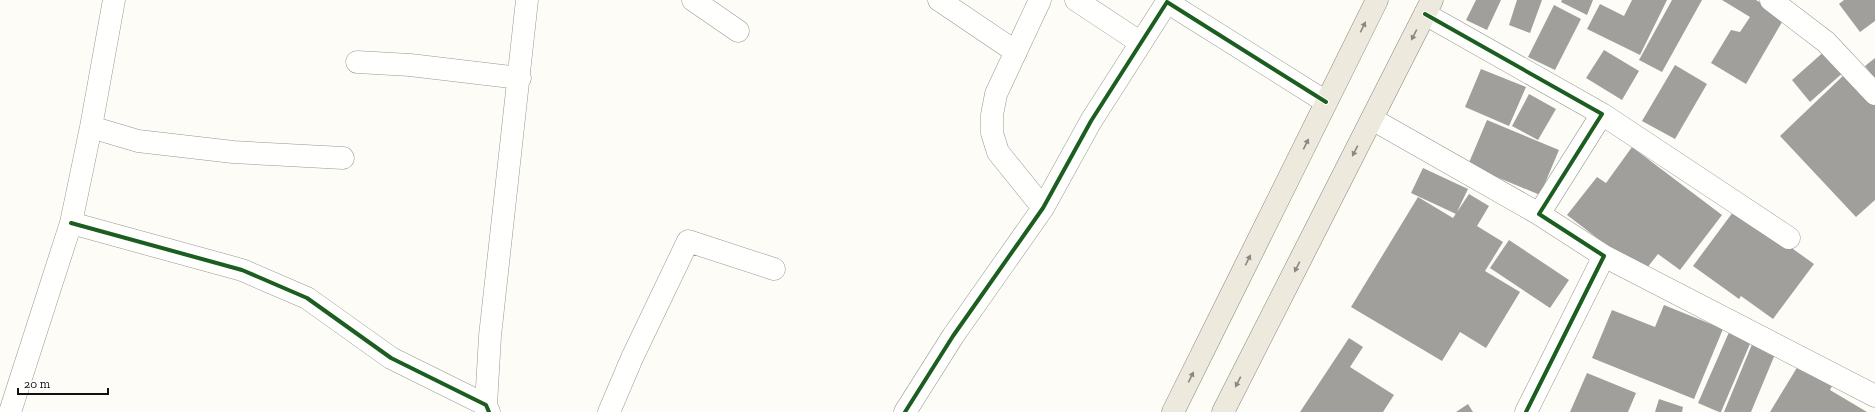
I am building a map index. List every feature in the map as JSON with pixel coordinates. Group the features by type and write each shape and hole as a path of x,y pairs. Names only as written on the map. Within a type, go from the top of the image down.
{"main road":[{"path":"1174,412 1377,0"},
{"path":"1223,412 1428,7"}],"street":[{"path":"10,412 71,223 92,127 114,0"},
{"path":"71,223 242,270 307,298 391,358 488,409 490,336 520,78 527,0"},
{"path":"693,0 738,31"},
{"path":"939,0 1016,52"},
{"path":"1040,0 996,94 992,115 992,133 998,152 1043,208"},
{"path":"1076,0 1141,43"},
{"path":"1771,0 1826,42 1875,94"},
{"path":"905,412 953,336 1043,208 1090,121 1167,1 1326,102"},
{"path":"1428,7 1602,114 1789,238"},
{"path":"357,62 410,65 520,78"},
{"path":"1539,214 1602,114"},
{"path":"1372,119 1539,214 1604,256 1875,396"},
{"path":"92,127 138,141 233,152 343,158"},
{"path":"609,412 632,358 688,241 774,269"},
{"path":"1526,412 1604,256"}],"building":[{"path":"1476,0 1501,0 1487,30 1466,20"},
{"path":"1517,0 1542,0 1530,33 1509,25"},
{"path":"1562,0 1593,0 1587,15 1561,2"},
{"path":"1632,0 1667,0 1640,55 1587,29 1600,4 1624,16"},
{"path":"1672,0 1702,0 1662,72 1639,60"},
{"path":"1722,0 1756,0 1785,17 1746,84 1711,63 1731,30 1740,32 1750,17"},
{"path":"1844,0 1875,0 1875,21 1860,32 1839,4"},
{"path":"1554,5 1581,19 1555,70 1528,57"},
{"path":"1827,49 1846,70 1810,102 1792,80"},
{"path":"1604,50 1639,71 1622,100 1586,78"},
{"path":"1875,58 1875,79 1865,66"},
{"path":"1675,65 1707,84 1675,139 1642,121"},
{"path":"1481,69 1526,87 1509,126 1465,107"},
{"path":"1846,73 1875,103 1875,200 1856,217 1780,136"},
{"path":"1529,94 1556,109 1538,140 1512,126"},
{"path":"1487,120 1559,150 1540,195 1468,165"},
{"path":"1632,147 1722,215 1680,270 1658,254 1643,273 1567,215 1597,177 1606,183"},
{"path":"1423,168 1468,189 1456,214 1411,193"},
{"path":"1469,194 1489,206 1477,226 1503,242 1485,271 1520,292 1486,348 1460,332 1442,361 1351,307 1418,197 1453,218"},
{"path":"1736,208 1814,264 1773,319 1741,296 1739,299 1693,266"},
{"path":"1509,240 1569,280 1550,308 1490,268"},
{"path":"1664,305 1723,329 1694,399 1592,358 1612,310 1655,327"},
{"path":"1730,330 1752,339 1721,412 1719,412 1698,403"},
{"path":"1755,337 1778,347 1751,412 1724,412"},
{"path":"1349,338 1363,347 1350,367 1394,395 1383,412 1300,412"},
{"path":"1798,366 1832,386 1830,390 1867,412 1770,412"},
{"path":"1587,373 1636,393 1628,412 1570,412"},
{"path":"1659,399 1683,407 1682,412 1655,412"},
{"path":"1468,404 1473,412 1456,412"}],"cycle path":[{"path":"905,412 953,336 1043,208 1091,121 1167,2 1326,102"},
{"path":"1425,14 1602,114 1539,214 1604,256 1526,412"},
{"path":"71,223 242,270 307,298 391,358 486,405 489,412"}]}
